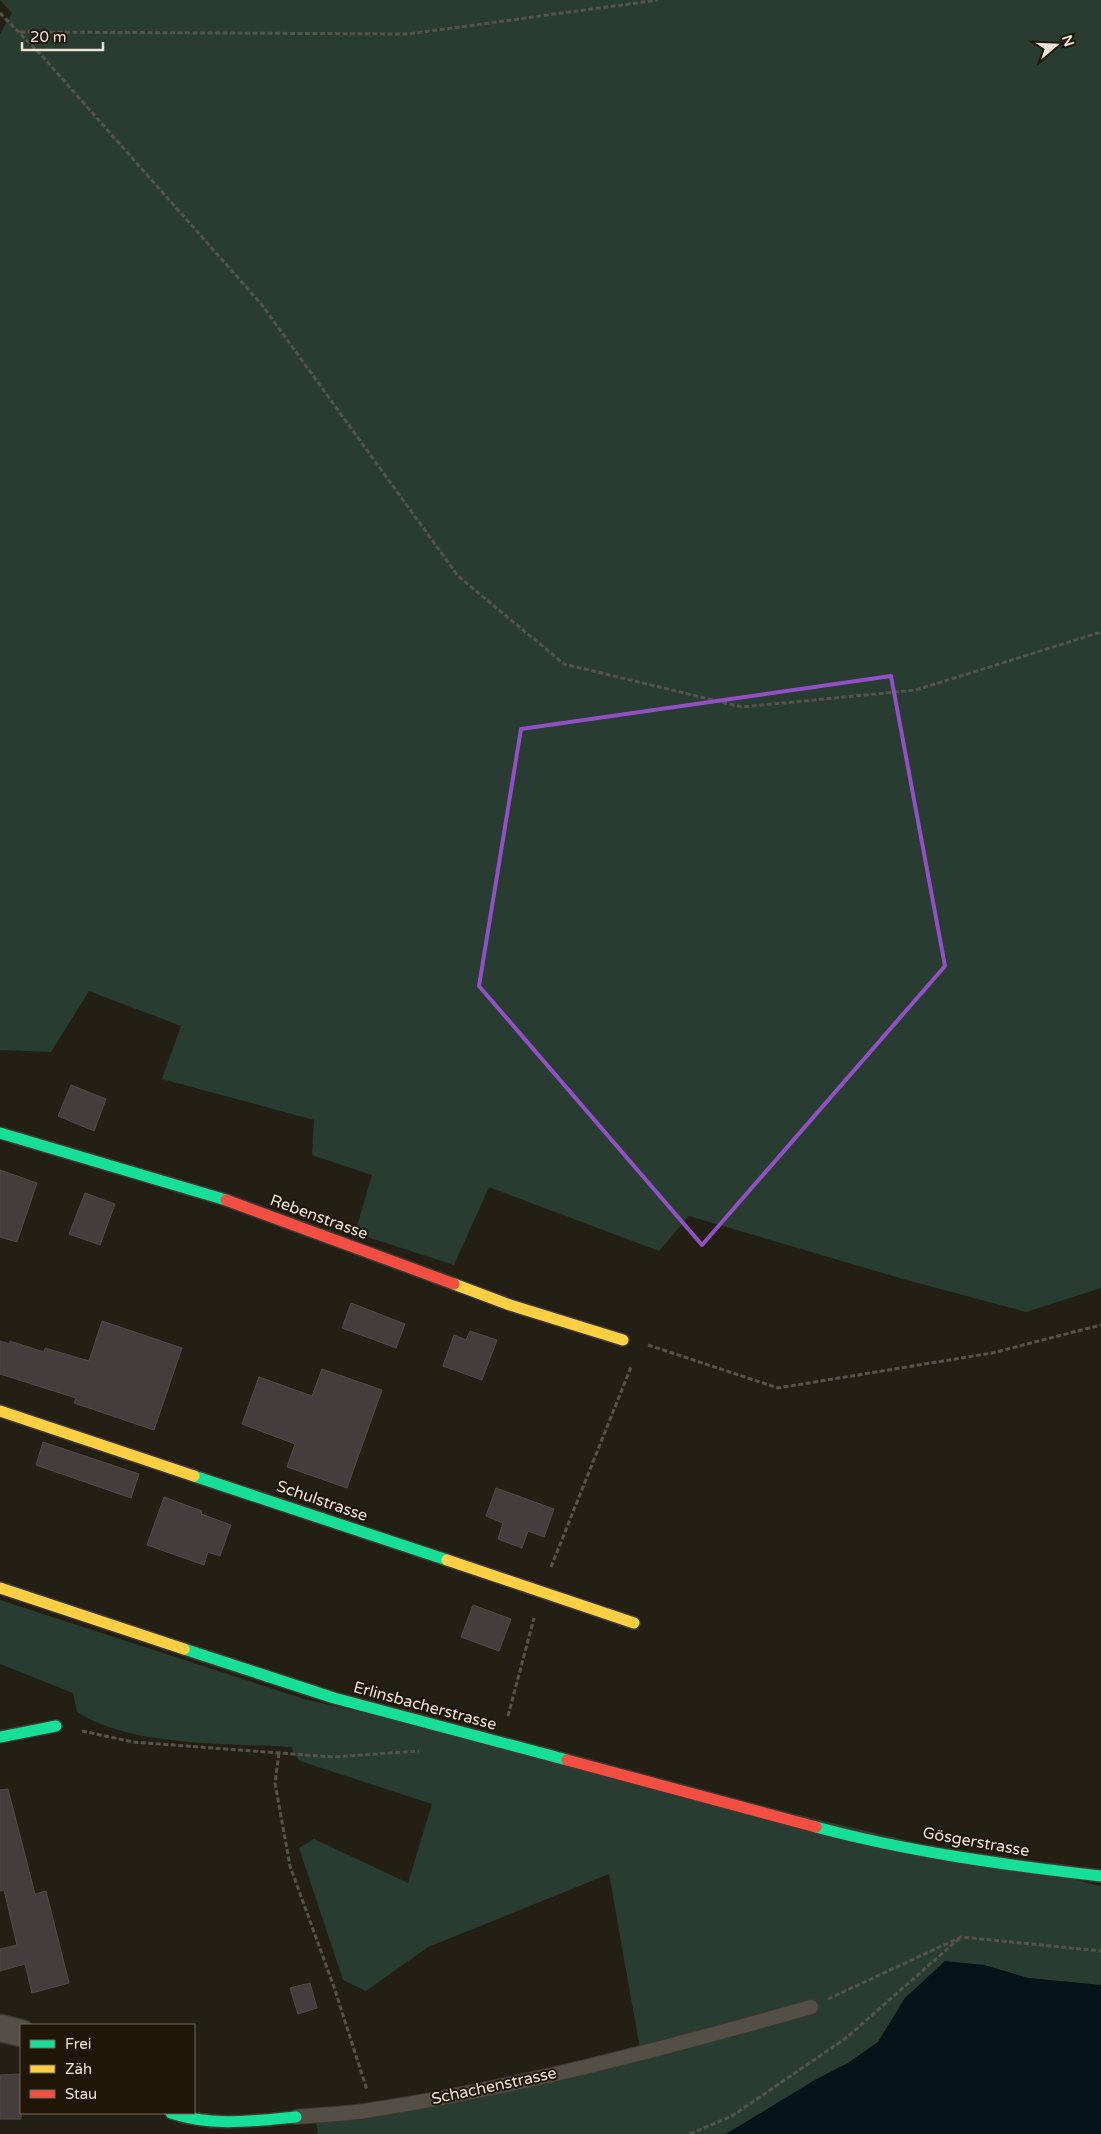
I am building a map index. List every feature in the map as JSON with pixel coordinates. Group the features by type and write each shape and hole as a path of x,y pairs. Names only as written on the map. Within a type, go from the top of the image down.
{"street":[{"name":"Rebenstrasse","path":"0,1133 112,1168 213,1195 510,1305 623,1340"},
{"name":"Schulstrasse","path":"0,1411 634,1624"},
{"name":"Erlinsbacherstrasse","path":"0,1588 334,1698 846,1835"},
{"path":"0,1738 56,1726"},
{"name":"Gösgerstrasse","path":"846,1835 1005,1865 1101,1876"},
{"path":"0,2028 20,2033"},
{"name":"Schachenstrasse","path":"175,2114 203,2122 242,2122 296,2117"}],"lane":[{"name":"Schachenstrasse","path":"296,2117 370,2111 507,2085 682,2044 811,2007"}],"path":[{"path":"20,32 408,34 658,0"},
{"path":"0,13 20,32 262,305 458,576 564,664 742,707 916,690 1101,632"},
{"path":"623,1340 641,1343 778,1388 992,1353 1101,1325"},
{"path":"500,1743 541,1592 641,1343"},
{"path":"56,1726 133,1742 334,1756 422,1751"},
{"path":"279,1752 275,1783 290,1866 360,2065 370,2111"},
{"path":"811,2007 961,1937 1101,1952"},
{"path":"690,2134 732,2116 846,2038 961,1937"}],"highlighted area":[{"path":"891,676 945,966 702,1245 479,986 521,729"}],"green space":[{"path":"0,0 1101,0 1101,1288 1026,1312 903,1279 689,1216 659,1251 489,1187 454,1265 355,1233 372,1175 312,1155 314,1120 162,1079 181,1026 89,991 51,1052 0,1050 0,34 12,13"},
{"path":"0,1600 304,1699 1101,1886 1101,1985 1028,1978 984,1965 905,1998 878,2042 848,2063 815,2080 726,2134 318,2134 316,2122 338,2121 421,2109 642,2060 609,1874 428,1947 366,1991 343,1980 299,1848 314,1839 408,1883 432,1804 300,1761 293,1753 292,1747 181,1741 124,1732 99,1723 77,1712 73,1693 0,1664"}],"shaded area":[{"path":"945,1961 984,1965 1028,1978 1101,1985 1101,2134 726,2134 815,2080 848,2063 878,2042 905,1998"}],"building":[{"path":"71,1085 106,1099 94,1131 58,1116"},
{"path":"0,1170 37,1183 17,1242 0,1237"},
{"path":"85,1193 115,1204 100,1245 69,1234"},
{"path":"351,1303 405,1324 396,1348 342,1328"},
{"path":"102,1321 182,1348 154,1430 74,1403 76,1398 0,1374 0,1341 10,1344 10,1341 44,1352 45,1348 89,1361"},
{"path":"470,1331 497,1340 482,1380 443,1366 454,1335 466,1340"},
{"path":"322,1369 382,1390 347,1488 287,1467 295,1444 242,1424 259,1377 312,1396"},
{"path":"43,1442 139,1474 131,1498 36,1465"},
{"path":"496,1488 554,1509 544,1537 528,1531 522,1548 498,1539 503,1523 486,1516"},
{"path":"164,1497 202,1511 201,1514 231,1525 220,1556 208,1552 204,1565 147,1545"},
{"path":"473,1605 511,1619 499,1651 461,1637"},
{"path":"8,1789 35,1894 46,1891 69,1983 32,1993 25,1964 0,1971 0,1949 17,1945 4,1890 0,1891 0,1790"},
{"path":"310,1983 317,2008 298,2014 290,1988"},
{"path":"20,2074 21,2119 0,2119 0,2075"}],"traffic: fast":[{"path":"0,1133 226,1200"},
{"path":"194,1476 447,1560"},
{"path":"184,1649 334,1698 567,1760"},
{"path":"0,1737 56,1726"},
{"path":"816,1827 922,1851 1101,1876"},
{"path":"175,2114 202,2120 233,2122 296,2117"}],"traffic: slow":[{"path":"454,1284 510,1305 623,1340"},
{"path":"0,1411 194,1476"},
{"path":"447,1560 634,1623"},
{"path":"0,1588 184,1649"}],"traffic: jam":[{"path":"226,1200 454,1284"},
{"path":"567,1760 816,1827"}]}
